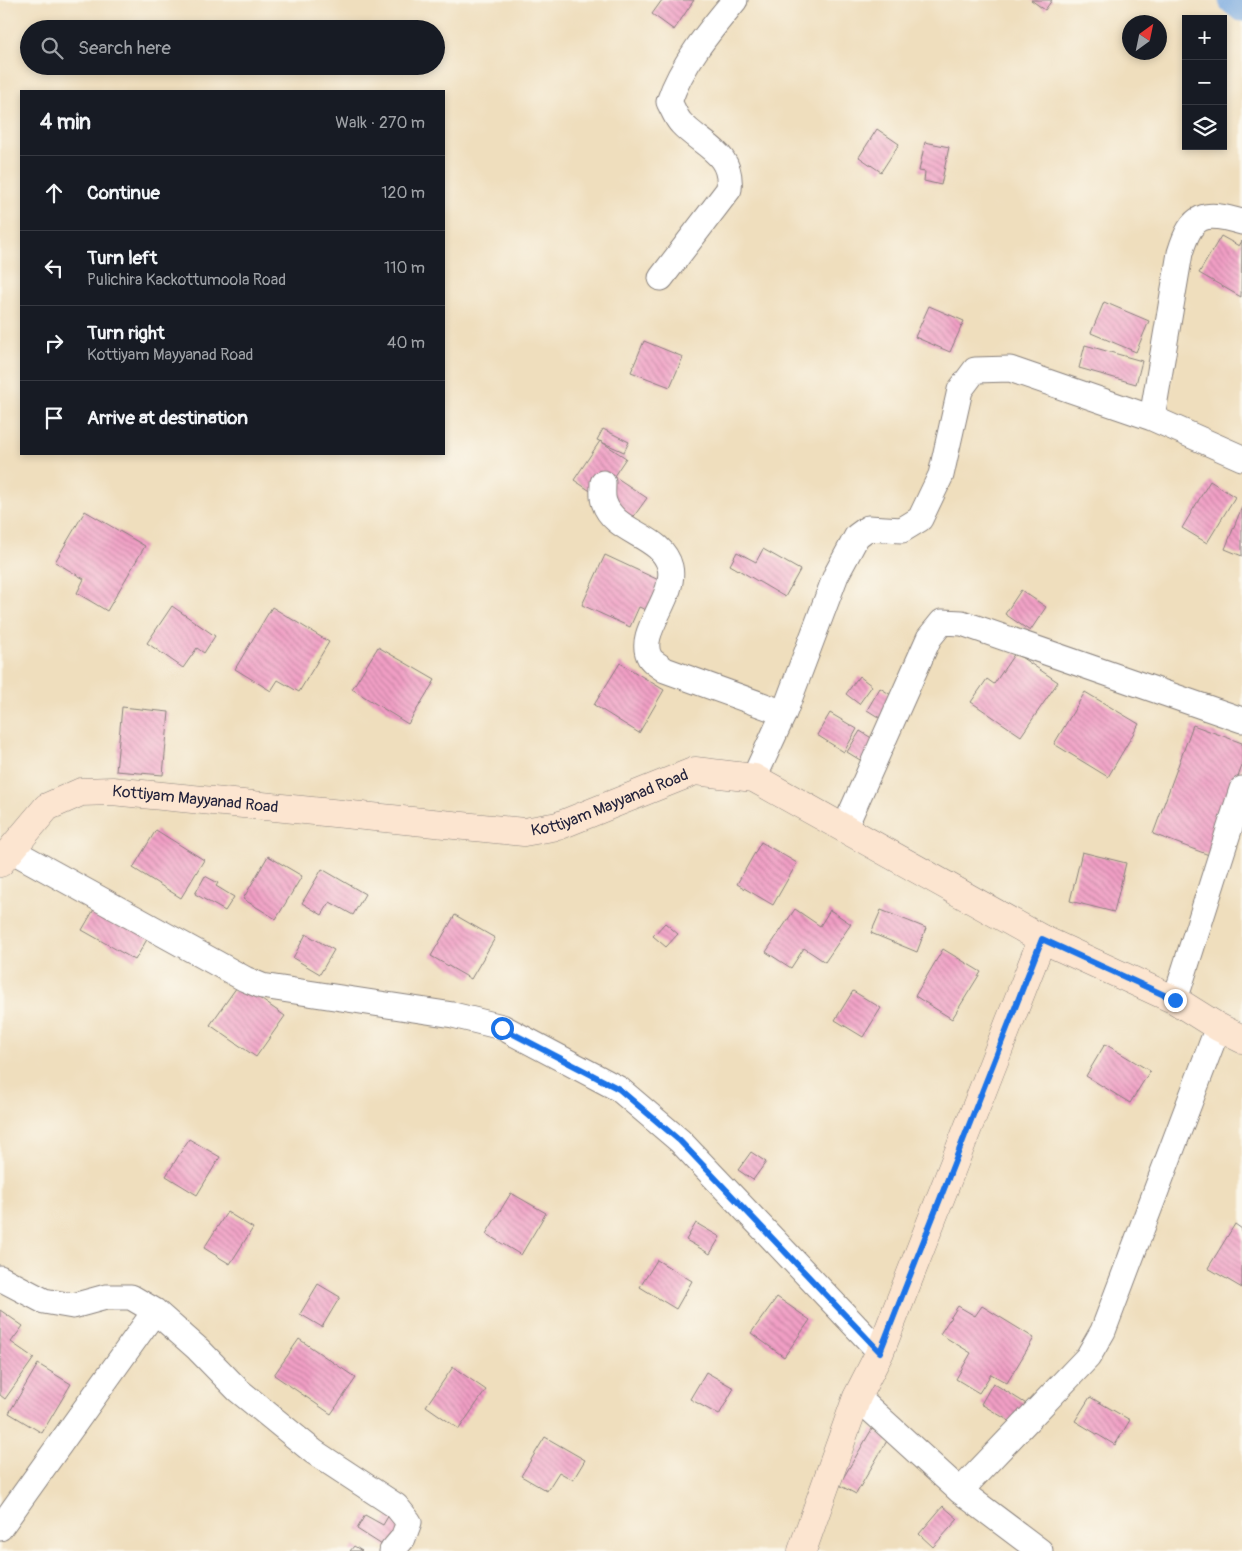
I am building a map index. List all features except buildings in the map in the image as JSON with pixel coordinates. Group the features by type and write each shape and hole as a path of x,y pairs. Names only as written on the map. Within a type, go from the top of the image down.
{"main road":[{"name":"Kottiyam Mayyanad Road","path":"5,856 47,807 80,792 112,791 524,832 558,826 695,771 754,778 1042,939 1175,1000 1230,1033"},
{"path":"802,1551 857,1397 880,1352 1042,939"}],"street":[{"path":"660,278 729,189 731,176 721,156 680,122 669,102 674,87 710,30 735,0"},
{"path":"1152,418 1180,253 1186,232 1198,219 1216,214 1242,222"},
{"path":"754,778 784,713 836,575 857,536 868,528 902,530 920,519 941,475 960,390 975,370 1010,369 1152,418 1242,458"},
{"path":"603,483 604,502 612,516 665,552 671,569 668,591 645,642 650,658 665,670 784,713"},
{"path":"844,829 929,638 942,622 962,623 1242,720"},
{"path":"1175,1000 1242,789"},
{"path":"5,856 262,986 453,1015 502,1028 619,1089 680,1141 880,1352"},
{"path":"960,1491 1088,1357 1103,1331 1230,1033"},
{"path":"0,1278 44,1301 74,1306 106,1297 131,1297 156,1311 198,1349 238,1390 314,1452 396,1506 409,1522 403,1538 392,1551"},
{"path":"0,1528 156,1311"},
{"path":"857,1397 960,1491 1040,1551"}],"waterway":[{"path":"1233,0 1242,7"}],"route":[{"path":"502,1028 619,1089 680,1141 880,1352 1042,939 1175,1000"}]}
